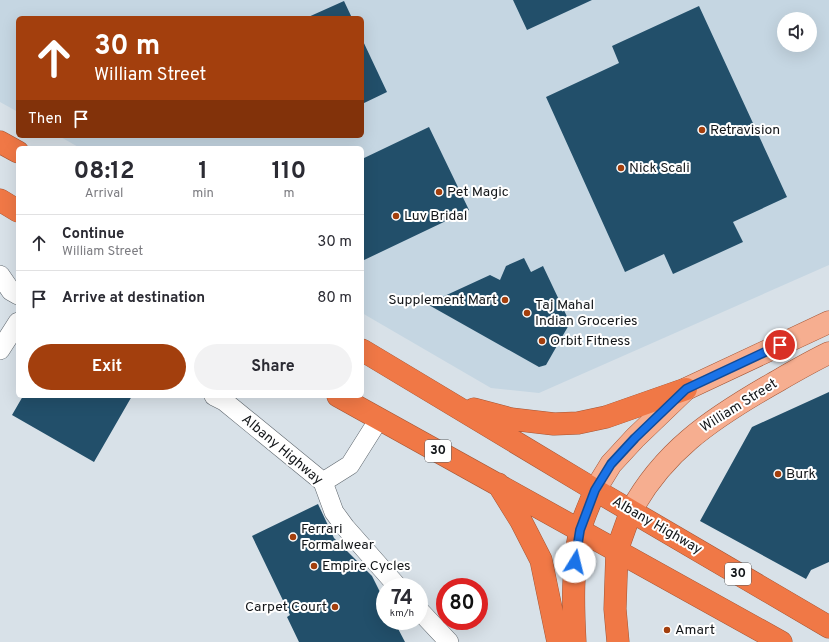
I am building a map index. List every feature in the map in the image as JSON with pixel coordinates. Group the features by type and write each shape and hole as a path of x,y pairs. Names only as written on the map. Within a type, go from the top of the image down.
{"highway":[{"path":"0,142 16,151"},
{"name":"Albany Highway","path":"364,351 595,490 829,627"},
{"path":"448,402 511,419 554,424 578,423 606,417 686,389"},
{"name":"30","path":"342,398 781,642"},
{"path":"497,483 521,521 541,560 558,642"},
{"path":"575,642 573,600 574,570 580,530 595,490"},
{"path":"618,642 615,609 617,550 631,511"}],"main road":[{"path":"595,490 611,464 635,438 686,389 829,322"},
{"name":"William Street","path":"631,511 639,497 672,454 693,434 725,411 829,353"}],"street":[{"path":"0,275 11,291 16,294"},
{"path":"0,350 16,325"},
{"name":"Albany Highway","path":"217,398 323,482 334,512 345,527 390,578"},
{"path":"323,482 350,465 379,419"},
{"path":"428,620 449,642"}],"shaded area":[{"path":"0,0 829,0 829,265 539,393 491,388 364,314 364,146 76,146 62,138 364,138 364,16 16,16 16,111 0,102"}],"building":[{"path":"513,0 592,0 527,30"},
{"path":"344,1 351,16 310,16"},
{"path":"699,6 787,197 733,222 743,242 673,274 664,254 625,272 546,97 619,63 612,46"},
{"path":"364,43 387,92 364,103"},
{"path":"429,127 469,210 364,260 364,158"},
{"path":"524,258 531,272 543,266 570,323 546,365 539,367 427,304 490,275 500,280 506,266"},
{"name":"Burk","path":"829,392 829,562 811,570 806,579 700,521 752,427"},
{"path":"22,398 131,398 94,462 12,415"},
{"path":"318,504 334,538 372,576 376,584 376,630 399,630 405,642 299,642 287,617 290,615 252,536"}],"place":[{"name":"Retravision","path":"702,130"},
{"name":"Nick Scali","path":"621,168"},
{"name":"Pet Magic","path":"439,192"},
{"name":"Luv Bridal","path":"396,216"},
{"name":"Supplement Mart","path":"505,300"},
{"name":"Taj Mahal Indian Groceries","path":"527,313"},
{"name":"Orbit Fitness","path":"542,341"},
{"name":"Burk","path":"778,474"},
{"name":"Ferrari Formalwear","path":"293,537"},
{"name":"Empire Cycles","path":"314,566"},
{"name":"Carpet Court","path":"335,607"},
{"name":"Amart","path":"667,630"}],"route":[{"path":"575,562 580,530 595,490 611,464 635,438 686,389 780,345"}]}
